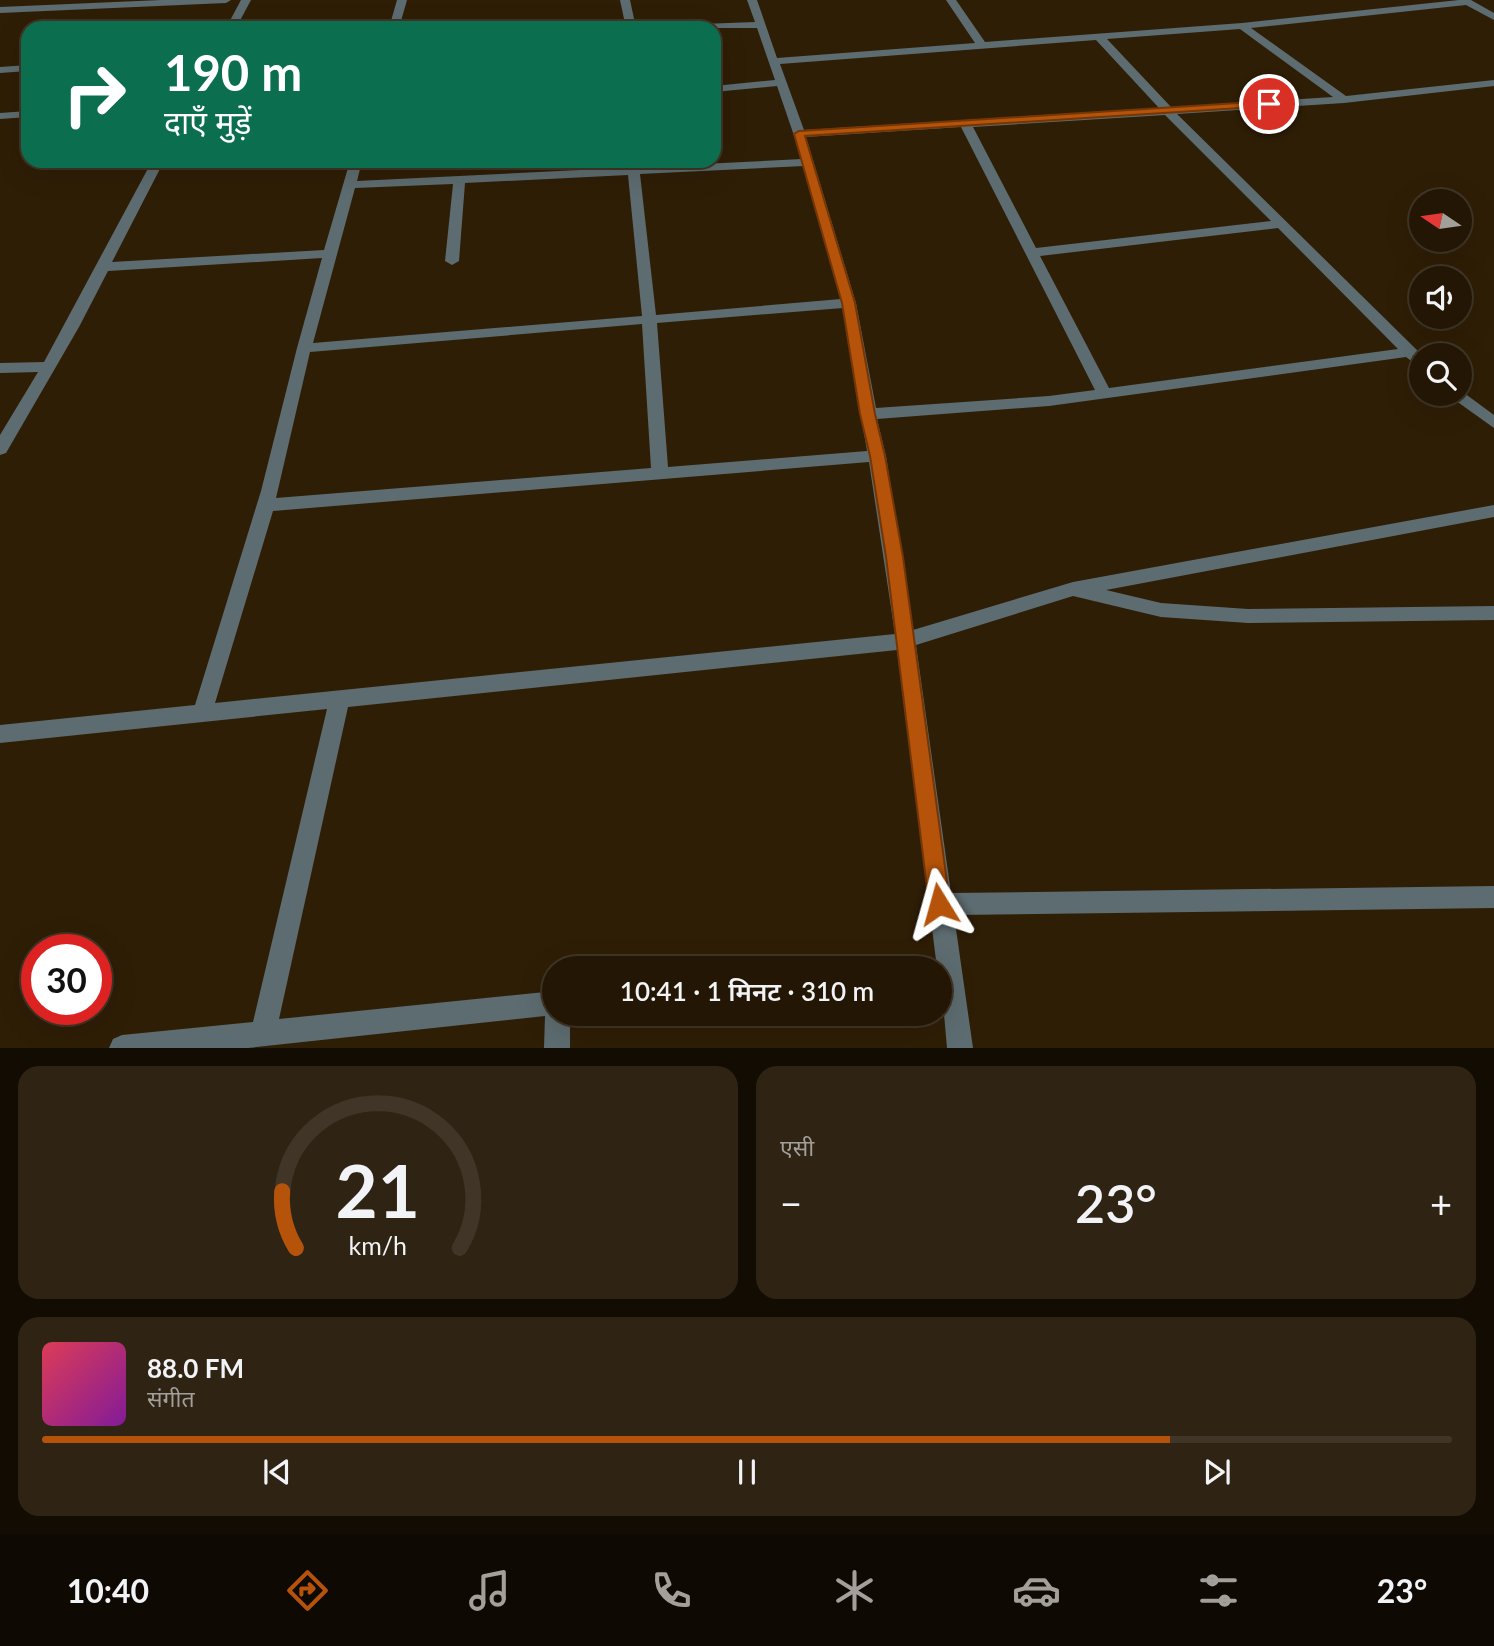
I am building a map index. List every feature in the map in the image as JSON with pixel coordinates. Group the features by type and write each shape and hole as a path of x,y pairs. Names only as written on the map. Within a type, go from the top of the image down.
{"street":[{"path":"0,10 226,0"},
{"path":"235,21 246,0"},
{"path":"396,21 402,0"},
{"path":"625,0 630,21"},
{"path":"752,0 809,162 849,303 894,557 939,904 941,956"},
{"path":"951,0 982,45"},
{"path":"774,61 1242,26 1466,1 1494,17"},
{"path":"721,26 761,25"},
{"path":"1242,26 1343,100"},
{"path":"1099,37 1168,111 1409,351"},
{"path":"0,70 21,68"},
{"path":"721,88 782,82"},
{"path":"799,134 1343,100 1494,83"},
{"path":"0,116 21,114"},
{"path":"965,123 1104,393"},
{"path":"721,167 809,162"},
{"path":"0,449 103,267 154,168"},
{"path":"202,714 265,505 304,348 354,168"},
{"path":"349,186 692,168"},
{"path":"634,171 649,318 660,473"},
{"path":"452,261 459,180"},
{"path":"1032,253 1281,225"},
{"path":"103,267 330,254"},
{"path":"304,348 849,303"},
{"path":"868,414 1049,401 1409,358"},
{"path":"0,368 48,367"},
{"path":"1472,406 1494,423"},
{"path":"265,505 878,456"},
{"path":"0,734 904,641 1073,589 1494,511"},
{"path":"1073,589 1161,610 1248,616 1494,613"},
{"path":"263,1033 339,700"},
{"path":"939,904 1494,897"},
{"path":"122,1048 542,1004"},
{"path":"952,1012 960,1048"},
{"path":"557,1048 558,1026"}],"route":[{"path":"939,904 894,557 878,456 849,303 799,134 1269,104"}]}
